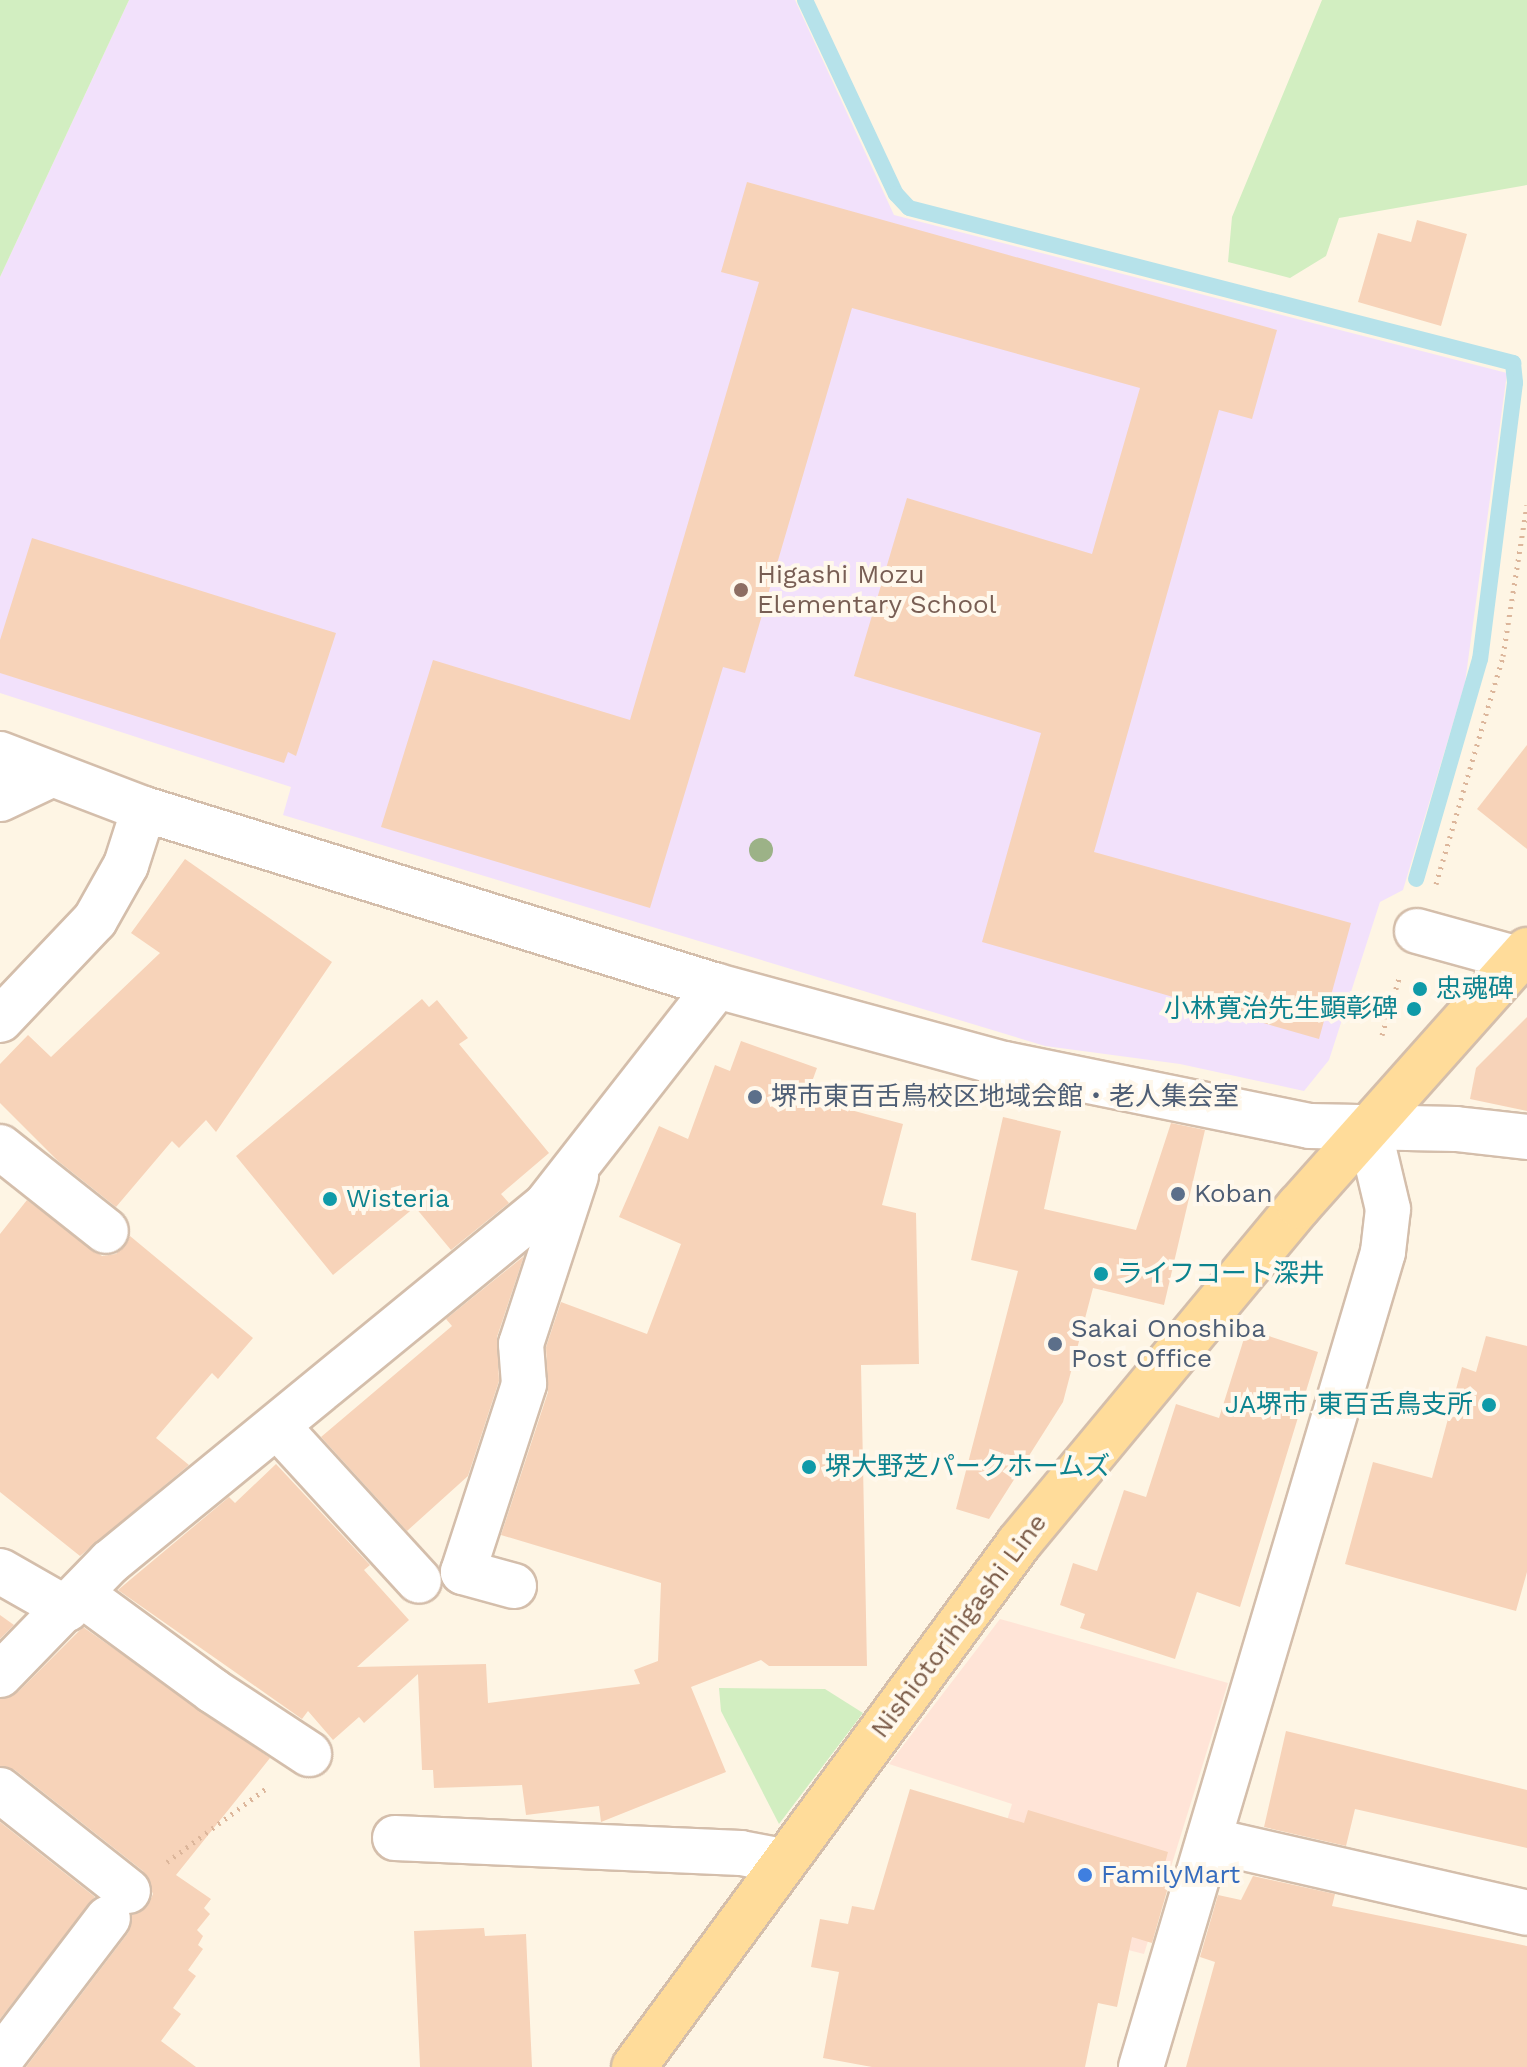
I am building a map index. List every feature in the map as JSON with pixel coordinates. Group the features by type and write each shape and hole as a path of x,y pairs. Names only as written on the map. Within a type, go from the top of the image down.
{"main road":[{"name":"Nishiotorihigashi Line","path":"634,2067 1019,1543 1299,1206 1523,954"}],"street":[{"path":"0,754 144,809 717,986 1005,1064 1310,1126 1456,1129 1527,1137"},
{"path":"0,799 51,775"},
{"path":"0,1020 95,920 126,865 144,809"},
{"path":"1417,931 1523,954"},
{"path":"0,1675 110,1562 279,1428 546,1205 717,986"},
{"path":"1141,2067 1383,1252 1388,1209 1369,1129"},
{"path":"0,1147 106,1231"},
{"path":"514,1586 463,1572 524,1384 521,1344 579,1166"},
{"path":"279,1428 419,1581"},
{"path":"0,1571 74,1601 309,1754"},
{"path":"0,1790 118,1904 0,2060"},
{"path":"395,1838 741,1853 783,1861"},
{"path":"1209,1840 1527,1913"}],"path":[{"path":"1380,1043 1417,931 1430,903 1503,656 1527,505"},
{"path":"118,1904 309,1754"}],"shaded area":[{"name":"Higashi Mozu Elementary School","path":"129,0 795,0 894,215 1507,373 1465,683 1403,890 1380,902 1329,1060 1304,1091 1180,1064 1045,1046 283,815 291,787 0,693 0,277"},
{"path":"1000,1619 1228,1683 1144,1954 979,1912 1012,1804 889,1764"}],"green space":[{"path":"0,0 129,0 0,277"},
{"path":"1322,0 1527,0 1527,185 1339,218 1326,256 1290,278 1228,262 1232,217"},
{"path":"719,1688 825,1689 863,1713 779,1824 721,1711"}],"building":[{"path":"747,182 1277,330 1252,419 1219,410 1094,852 1351,923 1319,1039 982,942 1041,733 854,676 907,498 1092,554 1140,388 852,308 745,673 723,667 650,908 381,827 433,660 630,720 759,282 721,272"},
{"path":"1417,220 1467,234 1441,326 1358,302 1378,233 1411,242"},
{"path":"32,538 336,633 296,756 288,752 284,763 0,673 0,640"},
{"path":"1527,745 1527,849 1477,809"},
{"path":"185,859 332,962 216,1132 206,1120 179,1148 172,1141 116,1207 58,1161 0,1103 0,1064 28,1035 51,1057 160,953 131,933"},
{"path":"422,999 429,1007 437,1000 468,1038 459,1044 549,1153 501,1194 509,1203 451,1250 415,1207 333,1275 236,1156"},
{"path":"1527,1017 1527,1111 1470,1099 1476,1068"},
{"path":"741,1041 817,1068 806,1098 903,1124 882,1205 916,1213 919,1364 861,1365 867,1666 769,1666 761,1660 691,1687 726,1772 601,1822 599,1806 526,1815 522,1785 434,1788 433,1770 422,1770 418,1674 364,1723 359,1717 333,1740 308,1711 302,1719 118,1590 229,1497 235,1503 276,1464 370,1565 364,1570 409,1620 357,1667 486,1664 488,1703 640,1684 634,1670 658,1661 661,1583 501,1535 548,1392 546,1347 561,1302 647,1334 681,1244 619,1217 659,1126 688,1139 715,1065 730,1071"},
{"path":"1003,1117 1061,1131 1044,1209 1136,1230 1171,1123 1205,1130 1164,1305 1093,1288 1063,1402 989,1519 956,1509 1018,1271 971,1260"},
{"path":"27,1200 102,1256 116,1254 130,1236 253,1338 218,1379 212,1373 156,1438 189,1465 80,1556 0,1492 0,1234"},
{"path":"524,1256 497,1337 499,1381 468,1476 407,1531 321,1437 452,1326 446,1319"},
{"path":"1247,1329 1318,1352 1240,1607 1197,1592 1175,1659 1080,1628 1085,1614 1060,1605 1073,1563 1097,1571 1124,1490 1146,1497 1176,1404 1219,1418"},
{"path":"1486,1336 1527,1346 1527,1572 1516,1611 1345,1564 1373,1462 1432,1478 1462,1367 1476,1372"},
{"path":"0,1615 14,1625 0,1639"},
{"path":"83,1627 270,1758 176,1875 211,1899 204,1908 210,1914 197,1930 203,1936 198,1945 203,1949 188,1970 196,1976 173,2008 181,2014 161,2041 196,2067 26,2067 128,1933 132,1915 147,1907 153,1894 143,1871 15,1770 0,1766 0,1699 18,1692"},
{"path":"1286,1731 1527,1790 1527,1848 1355,1809 1346,1846 1264,1827"},
{"path":"910,1789 1024,1823 1028,1810 1168,1852 1160,1882 1169,1884 1152,1943 1132,1937 1117,2007 1098,2003 1085,2067 872,2067 823,2058 839,1972 811,1967 820,1919 848,1924 852,1906 874,1910"},
{"path":"0,1822 95,1897 0,2019"},
{"path":"1253,1876 1335,1894 1332,1906 1527,1946 1527,2067 1186,2067 1215,1962 1200,1957 1218,1895 1241,1900"},
{"path":"484,1928 485,1936 526,1934 532,2067 420,2067 414,1931"}],"waterway":[{"path":"805,0 896,194 909,208 1513,363 1515,383 1480,659 1416,879"}],"place":[{"name":"Higashi Mozu Elementary School","path":"741,590"},
{"name":"忠魂碑","path":"1420,989"},
{"name":"小林寛治先生顕彰碑","path":"1414,1009"},
{"name":"堺市東百舌鳥校区地域会館・老人集会室","path":"755,1097"},
{"name":"Koban","path":"1178,1194"},
{"name":"Wisteria","path":"330,1199"},
{"name":"ライフコート深井","path":"1101,1274"},
{"name":"Sakai Onoshiba Post Office","path":"1055,1344"},
{"name":"JA堺市 東百舌鳥支所","path":"1489,1405"},
{"name":"堺大野芝パークホームズ","path":"809,1467"},
{"name":"FamilyMart","path":"1085,1875"}]}
